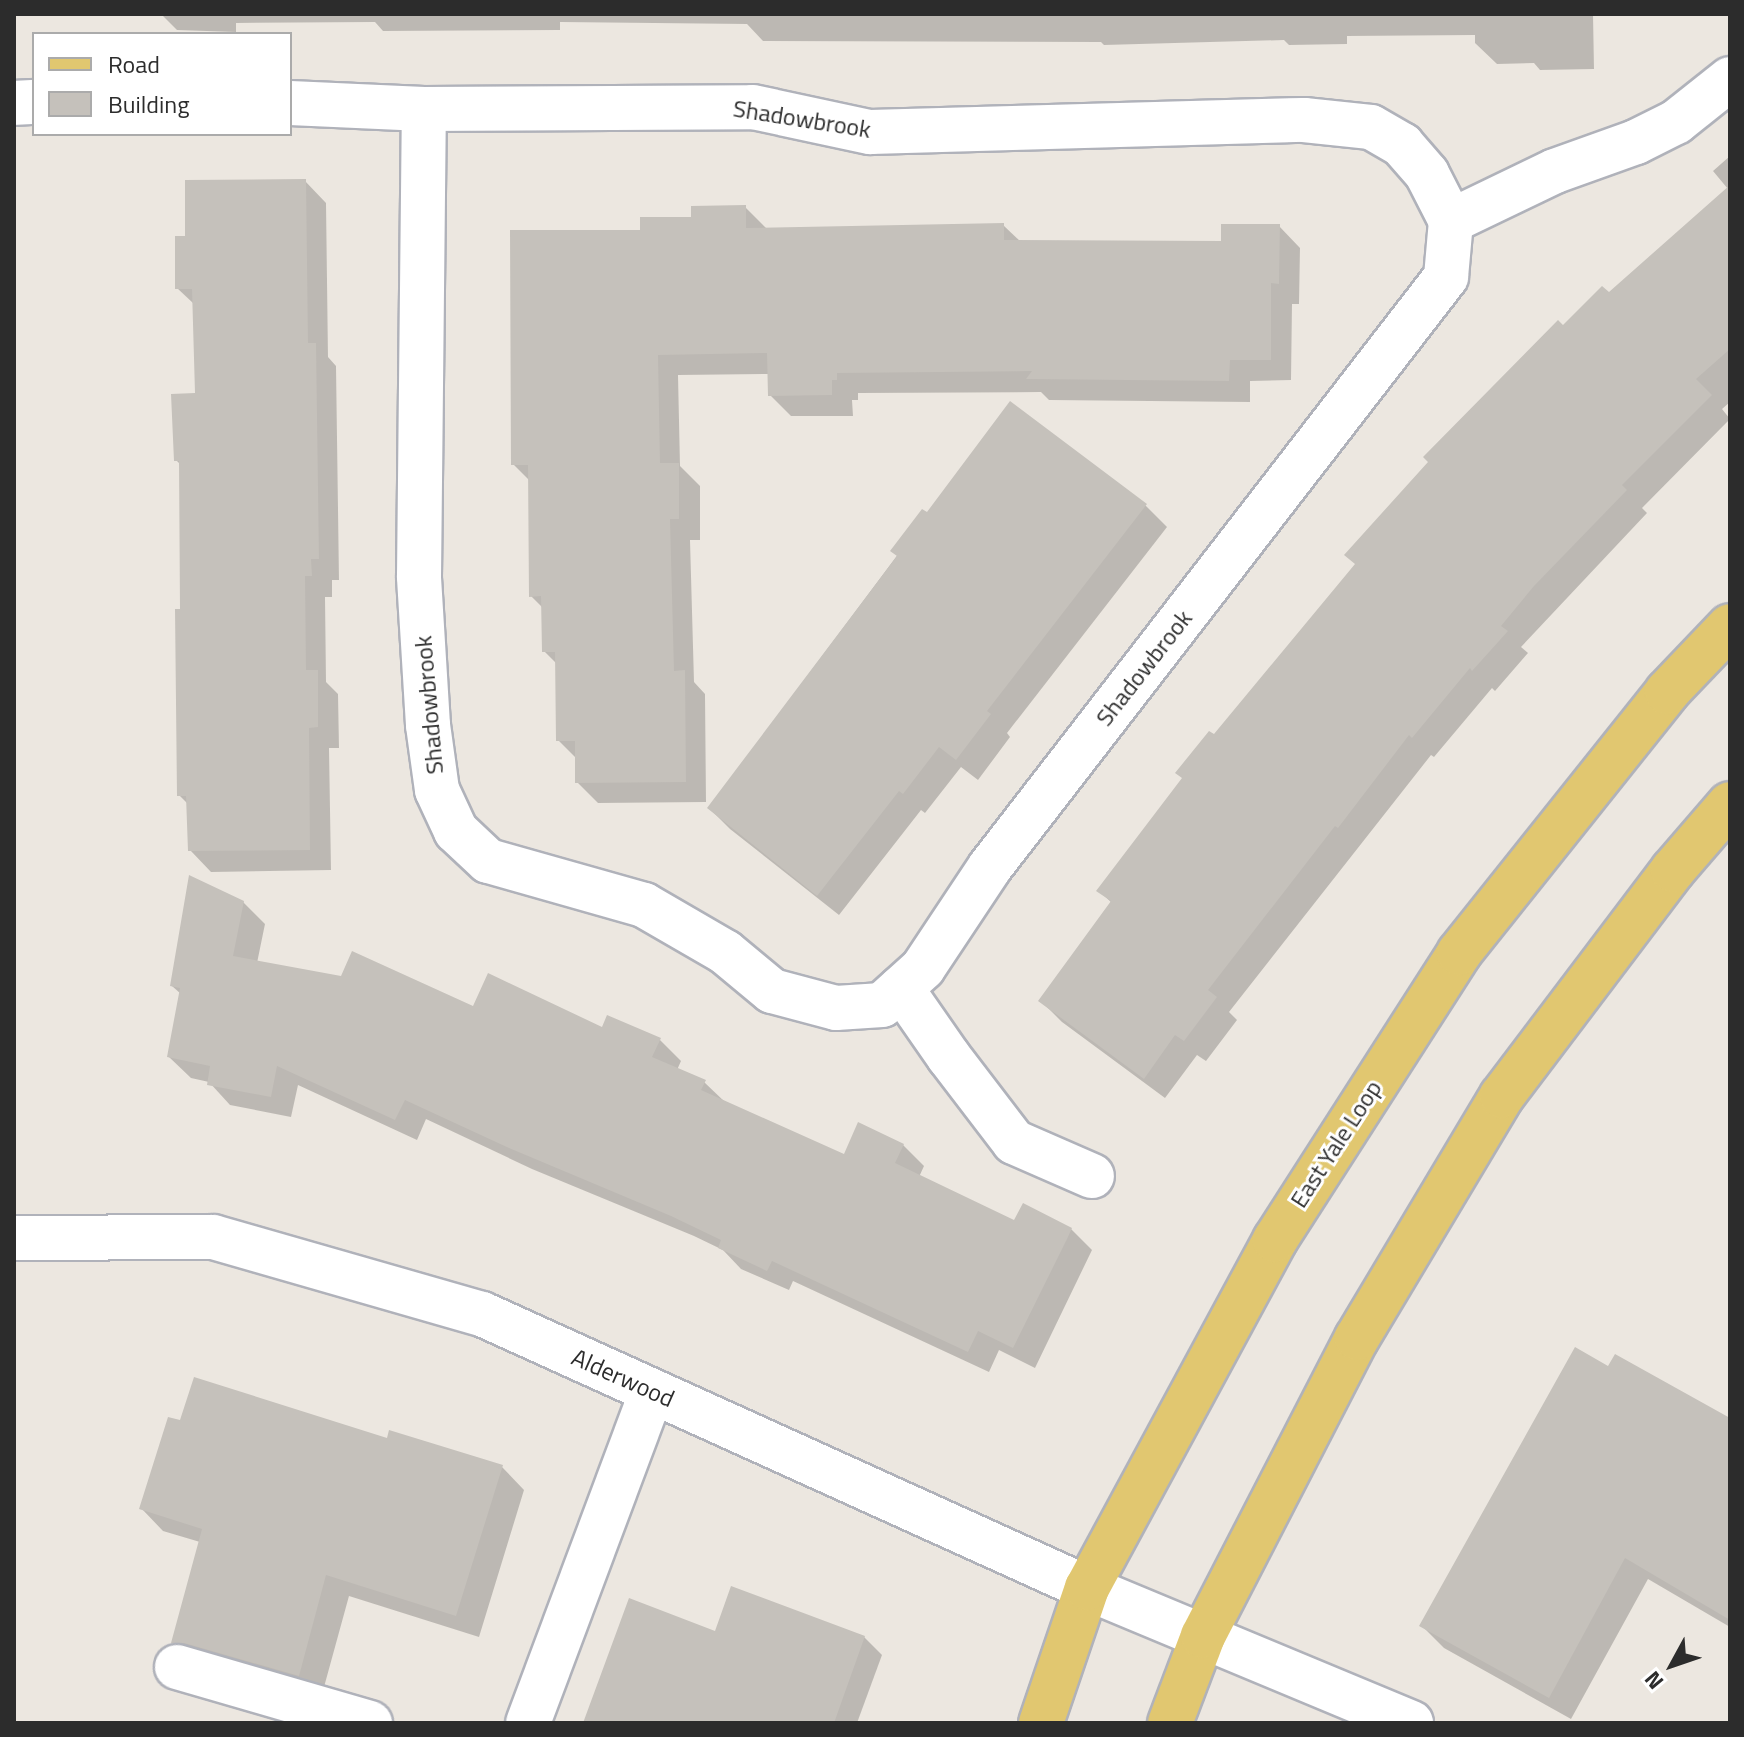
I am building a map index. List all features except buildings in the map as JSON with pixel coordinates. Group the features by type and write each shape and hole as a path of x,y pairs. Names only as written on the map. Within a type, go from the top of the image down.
{"main road":[{"name":"East Yale Loop","path":"1041,1723 1087,1588 1275,1240 1459,953 1667,692 1730,626"},
{"path":"1170,1723 1203,1636 1357,1338 1502,1096 1673,870 1730,804"}],"street":[{"path":"1451,221 1555,171 1636,142 1676,122 1730,79"},
{"name":"Shadowbrook","path":"292,103 424,109 753,107 870,132 1317,121 1371,127 1402,145 1427,174 1451,221 1446,277 990,867 923,968 882,1005 836,1008 772,991 725,952 644,905 488,861 456,831 437,790 428,725 419,576 424,109"},
{"path":"901,988 1014,1142 1092,1176"},
{"name":"Alderwood","path":"14,1238 213,1237 482,1314 1087,1588 1411,1723"},
{"path":"528,1723 652,1391"},
{"path":"177,1667 370,1723"}]}
